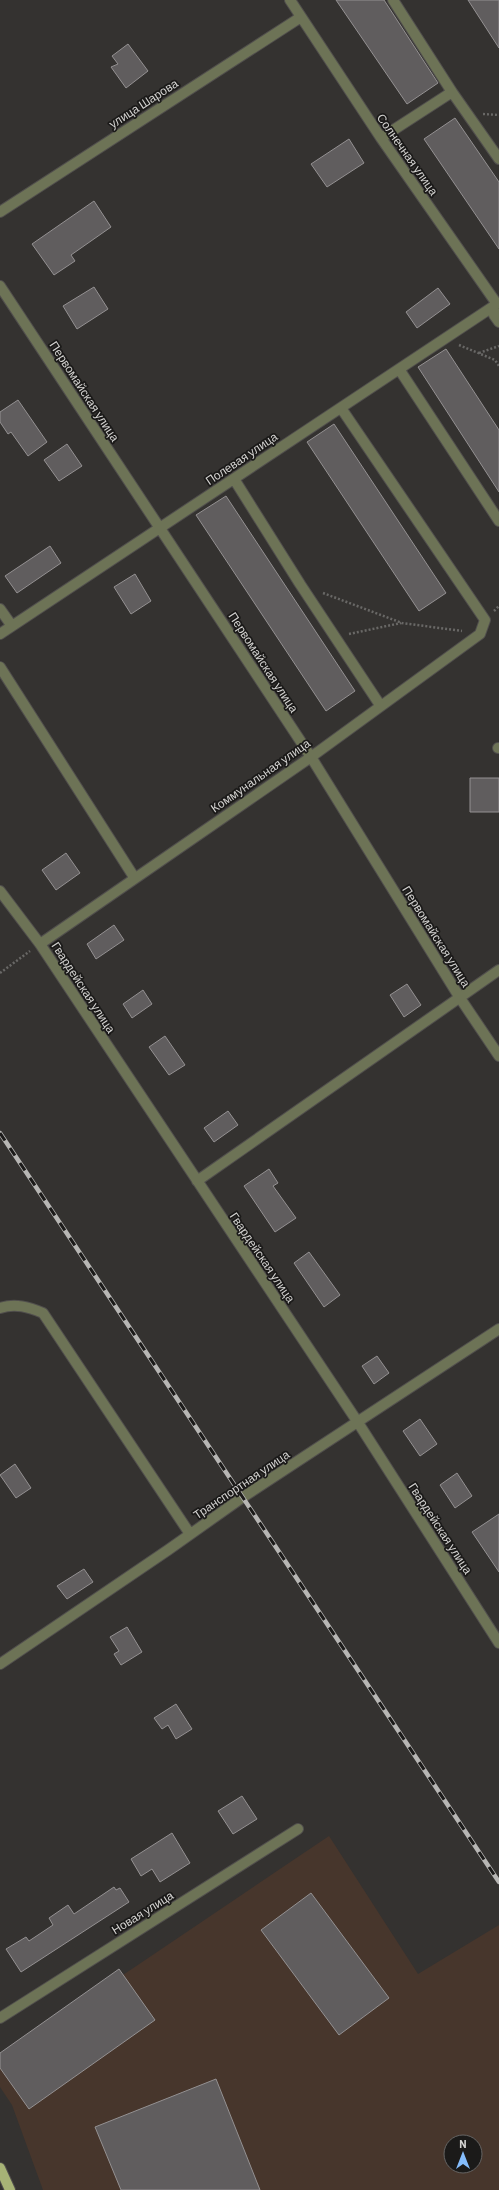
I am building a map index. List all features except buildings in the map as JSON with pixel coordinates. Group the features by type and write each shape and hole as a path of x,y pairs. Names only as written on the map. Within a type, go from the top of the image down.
{"main road":[{"path":"0,2168 10,2190"}],"street":[{"name":"Солнечная улица","path":"290,0 381,138 497,304 494,315 499,322"},
{"path":"393,0 452,92 499,159"},
{"name":"улица Шарова","path":"0,212 301,17"},
{"path":"381,138 452,92"},
{"name":"Первомайская улица","path":"0,286 311,757 460,998 499,1056"},
{"name":"Полевая улица","path":"0,634 445,340 497,304"},
{"path":"399,369 499,521"},
{"path":"341,408 484,620 480,634"},
{"path":"234,479 334,637 380,705"},
{"path":"0,609 12,626"},
{"name":"Коммунальная улица","path":"40,944 134,877 311,757 380,705 480,634"},
{"path":"0,667 134,877"},
{"name":"Гвардейская улица","path":"0,891 40,944 357,1422 499,1642"},
{"path":"197,1181 499,970"},
{"path":"0,1308 8,1305 28,1306 43,1313 190,1534"},
{"name":"Транспортная улица","path":"0,1664 242,1497 499,1329"},
{"name":"Новая улица","path":"0,2018 298,1829"}],"path":[{"path":"445,340 495,360 499,366"},
{"path":"478,353 499,346"},
{"path":"321,593 402,623 480,634"},
{"path":"334,637 402,623"},
{"path":"0,973 40,944"}],"shaded area":[{"path":"329,1836 418,1974 499,1925 499,2190 43,2190 12,2105 0,2087 0,2058"}],"railway":[{"path":"0,1133 499,1882"}]}
